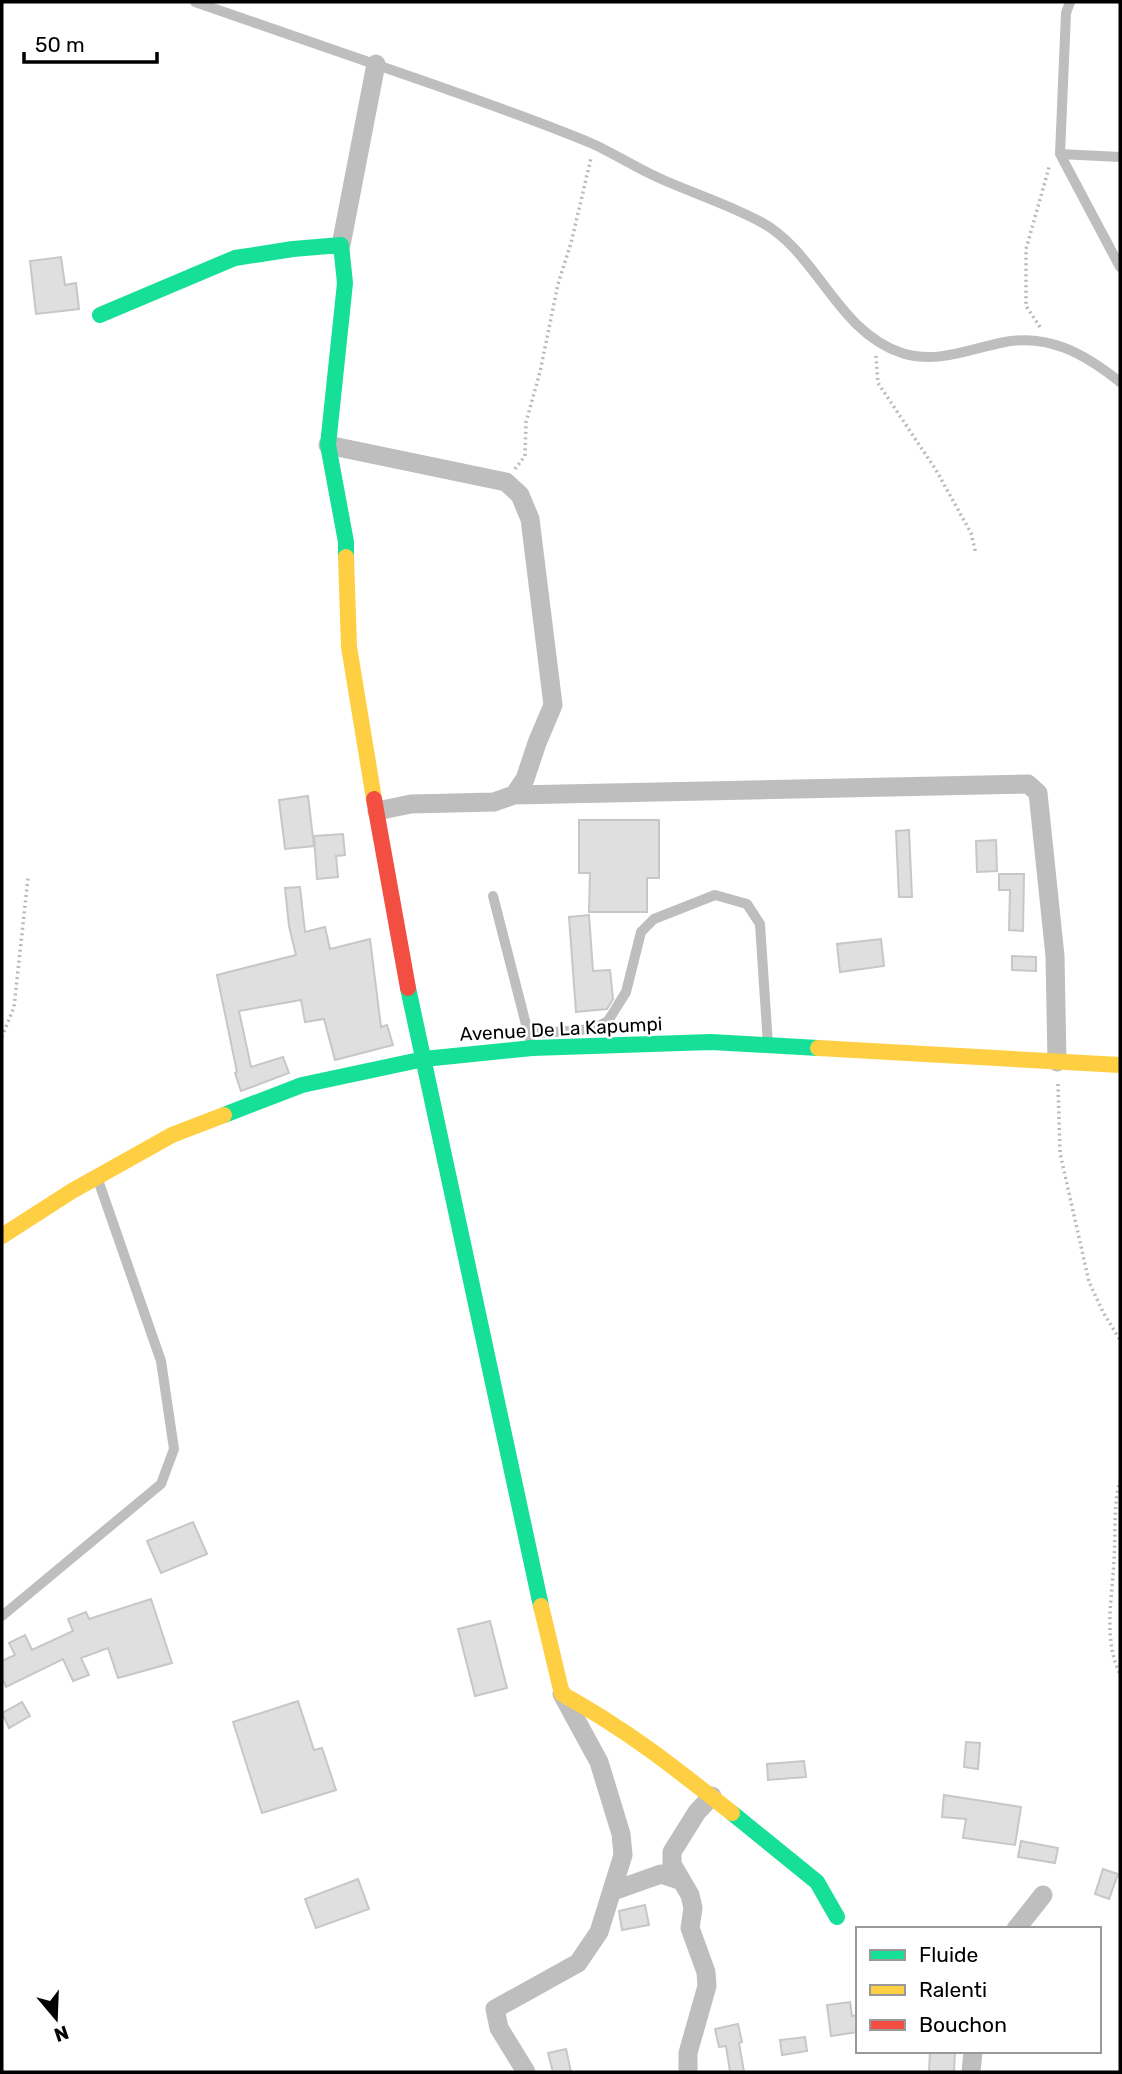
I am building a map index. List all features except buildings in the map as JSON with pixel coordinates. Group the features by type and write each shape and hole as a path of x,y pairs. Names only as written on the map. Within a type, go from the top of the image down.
{"street":[{"path":"376,64 341,245 345,283 328,445 346,542 349,647 411,1003 520,1515 562,1694 599,1762 621,1834 623,1856 599,1932 579,1963 495,2009 499,2028 526,2072"},
{"path":"100,315 235,258 341,245"},
{"path":"328,445 506,482 520,495 530,519 552,705 525,779 514,795"},
{"path":"377,811 411,804 494,802 514,795 1028,784 1038,793 1045,855 1055,956 1057,1062"},
{"name":"Avenue De La Kapumpi","path":"2,1236 97,1177 172,1135 302,1085 424,1059 530,1041 711,1042 1120,1065"},
{"path":"562,1694 636,1738 712,1796 817,1882 837,1917"},
{"path":"688,2072 688,2053 707,1986 706,1972 690,1928 693,1908 690,1895 672,1864 672,1852 697,1812 712,1796"},
{"path":"613,1891 661,1874 682,1881"},
{"path":"1018,1927 1043,1895"},
{"path":"971,2072 973,2053"}],"lane":[{"path":"195,2 526,117 594,145 656,177 761,222 781,235 800,253 847,314 874,340 902,353 942,357 1016,340 1050,344 1084,355 1120,382"},
{"path":"1070,2 1066,13 1059,154 1120,267"},
{"path":"1059,154 1120,157"},
{"path":"493,896 530,1041 593,1029 608,1021 626,992 641,932 654,919 715,895 747,904 760,924 768,1045"},
{"path":"2,1616 161,1484 174,1449 161,1361 97,1177"}],"path":[{"path":"506,482 525,456 526,422 594,145"},
{"path":"1050,344 1026,306 1026,248 1051,161 1059,154"},
{"path":"874,340 878,383 936,470 971,533 976,554"},
{"path":"2,1037 14,1007 28,878"},
{"path":"1057,1062 1060,1153 1089,1282 1120,1340"},
{"path":"1120,1479 1109,1619 1115,1664 1120,1674"}],"traffic: fast":[{"path":"100,315 235,258 341,245 345,283 328,445 346,542 346,557"},
{"path":"408,988 541,1606"},
{"path":"224,1115 302,1085 424,1059 532,1048 711,1042 818,1048"},
{"path":"732,1813 817,1882 837,1917"}],"traffic: slow":[{"path":"346,557 349,647 374,799"},
{"path":"818,1048 1120,1065"},
{"path":"2,1236 72,1191 172,1135 224,1115"},
{"path":"541,1606 562,1694 629,1735 732,1813"}],"traffic: jam":[{"path":"374,799 408,988"}]}
